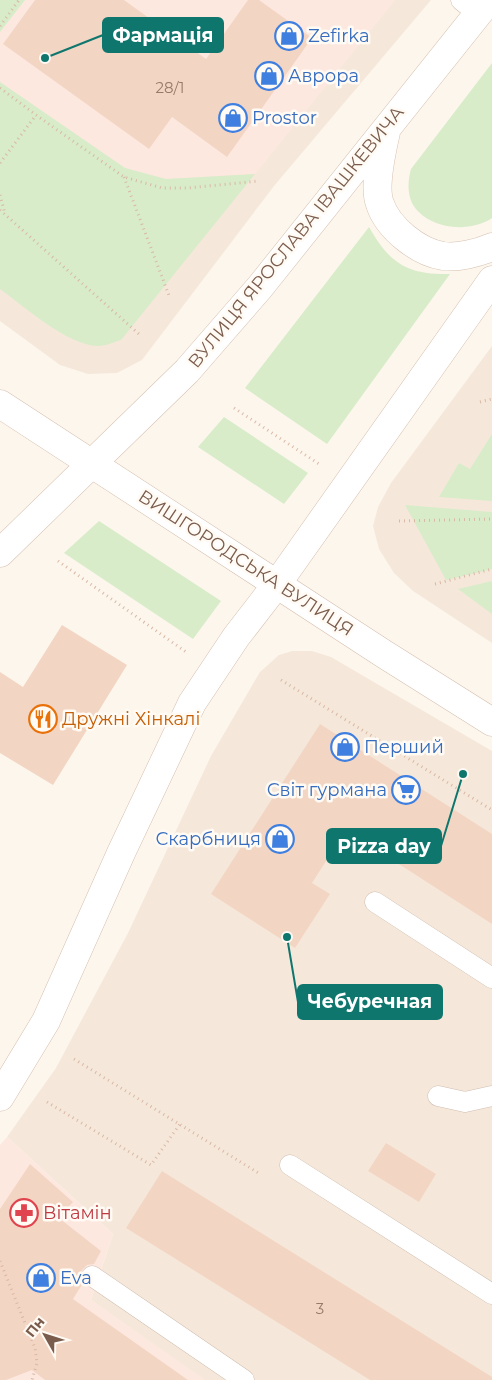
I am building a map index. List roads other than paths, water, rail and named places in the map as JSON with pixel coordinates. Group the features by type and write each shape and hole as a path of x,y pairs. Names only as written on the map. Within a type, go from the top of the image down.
{"main road":[{"name":"ВУЛИЦЯ ЯРОСЛАВА ІВАШКЕВИЧА","path":"0,553 91,462 187,371 260,287 386,128 476,4"},
{"path":"386,128 378,175 379,203 390,225 415,246 443,256 476,253 492,247"},
{"path":"0,1097 46,1021 121,852 192,703 236,637 277,584 492,280"},
{"name":"ВИШГОРОДСЬКА ВУЛИЦЯ","path":"0,404 492,722"}],"lane":[{"path":"375,902 492,978"},
{"path":"438,1096 465,1102 492,1096"},
{"path":"290,1165 492,1294"},
{"path":"92,1276 244,1380"}],"place":[{"name":"Zefirka","path":"289,36"},
{"name":"Фармація","path":"45,58"},
{"name":"Аврора","path":"269,76"},
{"name":"Prostor","path":"233,118"},
{"name":"Дружні Хінкалі","path":"43,719"},
{"name":"Перший","path":"345,747"},
{"name":"Pizza day","path":"463,774"},
{"name":"Світ гурмана","path":"406,790"},
{"name":"Скарбниця","path":"280,839"},
{"name":"Чебуречная","path":"287,937"},
{"name":"Вітамін","path":"24,1213"},
{"name":"Eva","path":"41,1278"}]}
